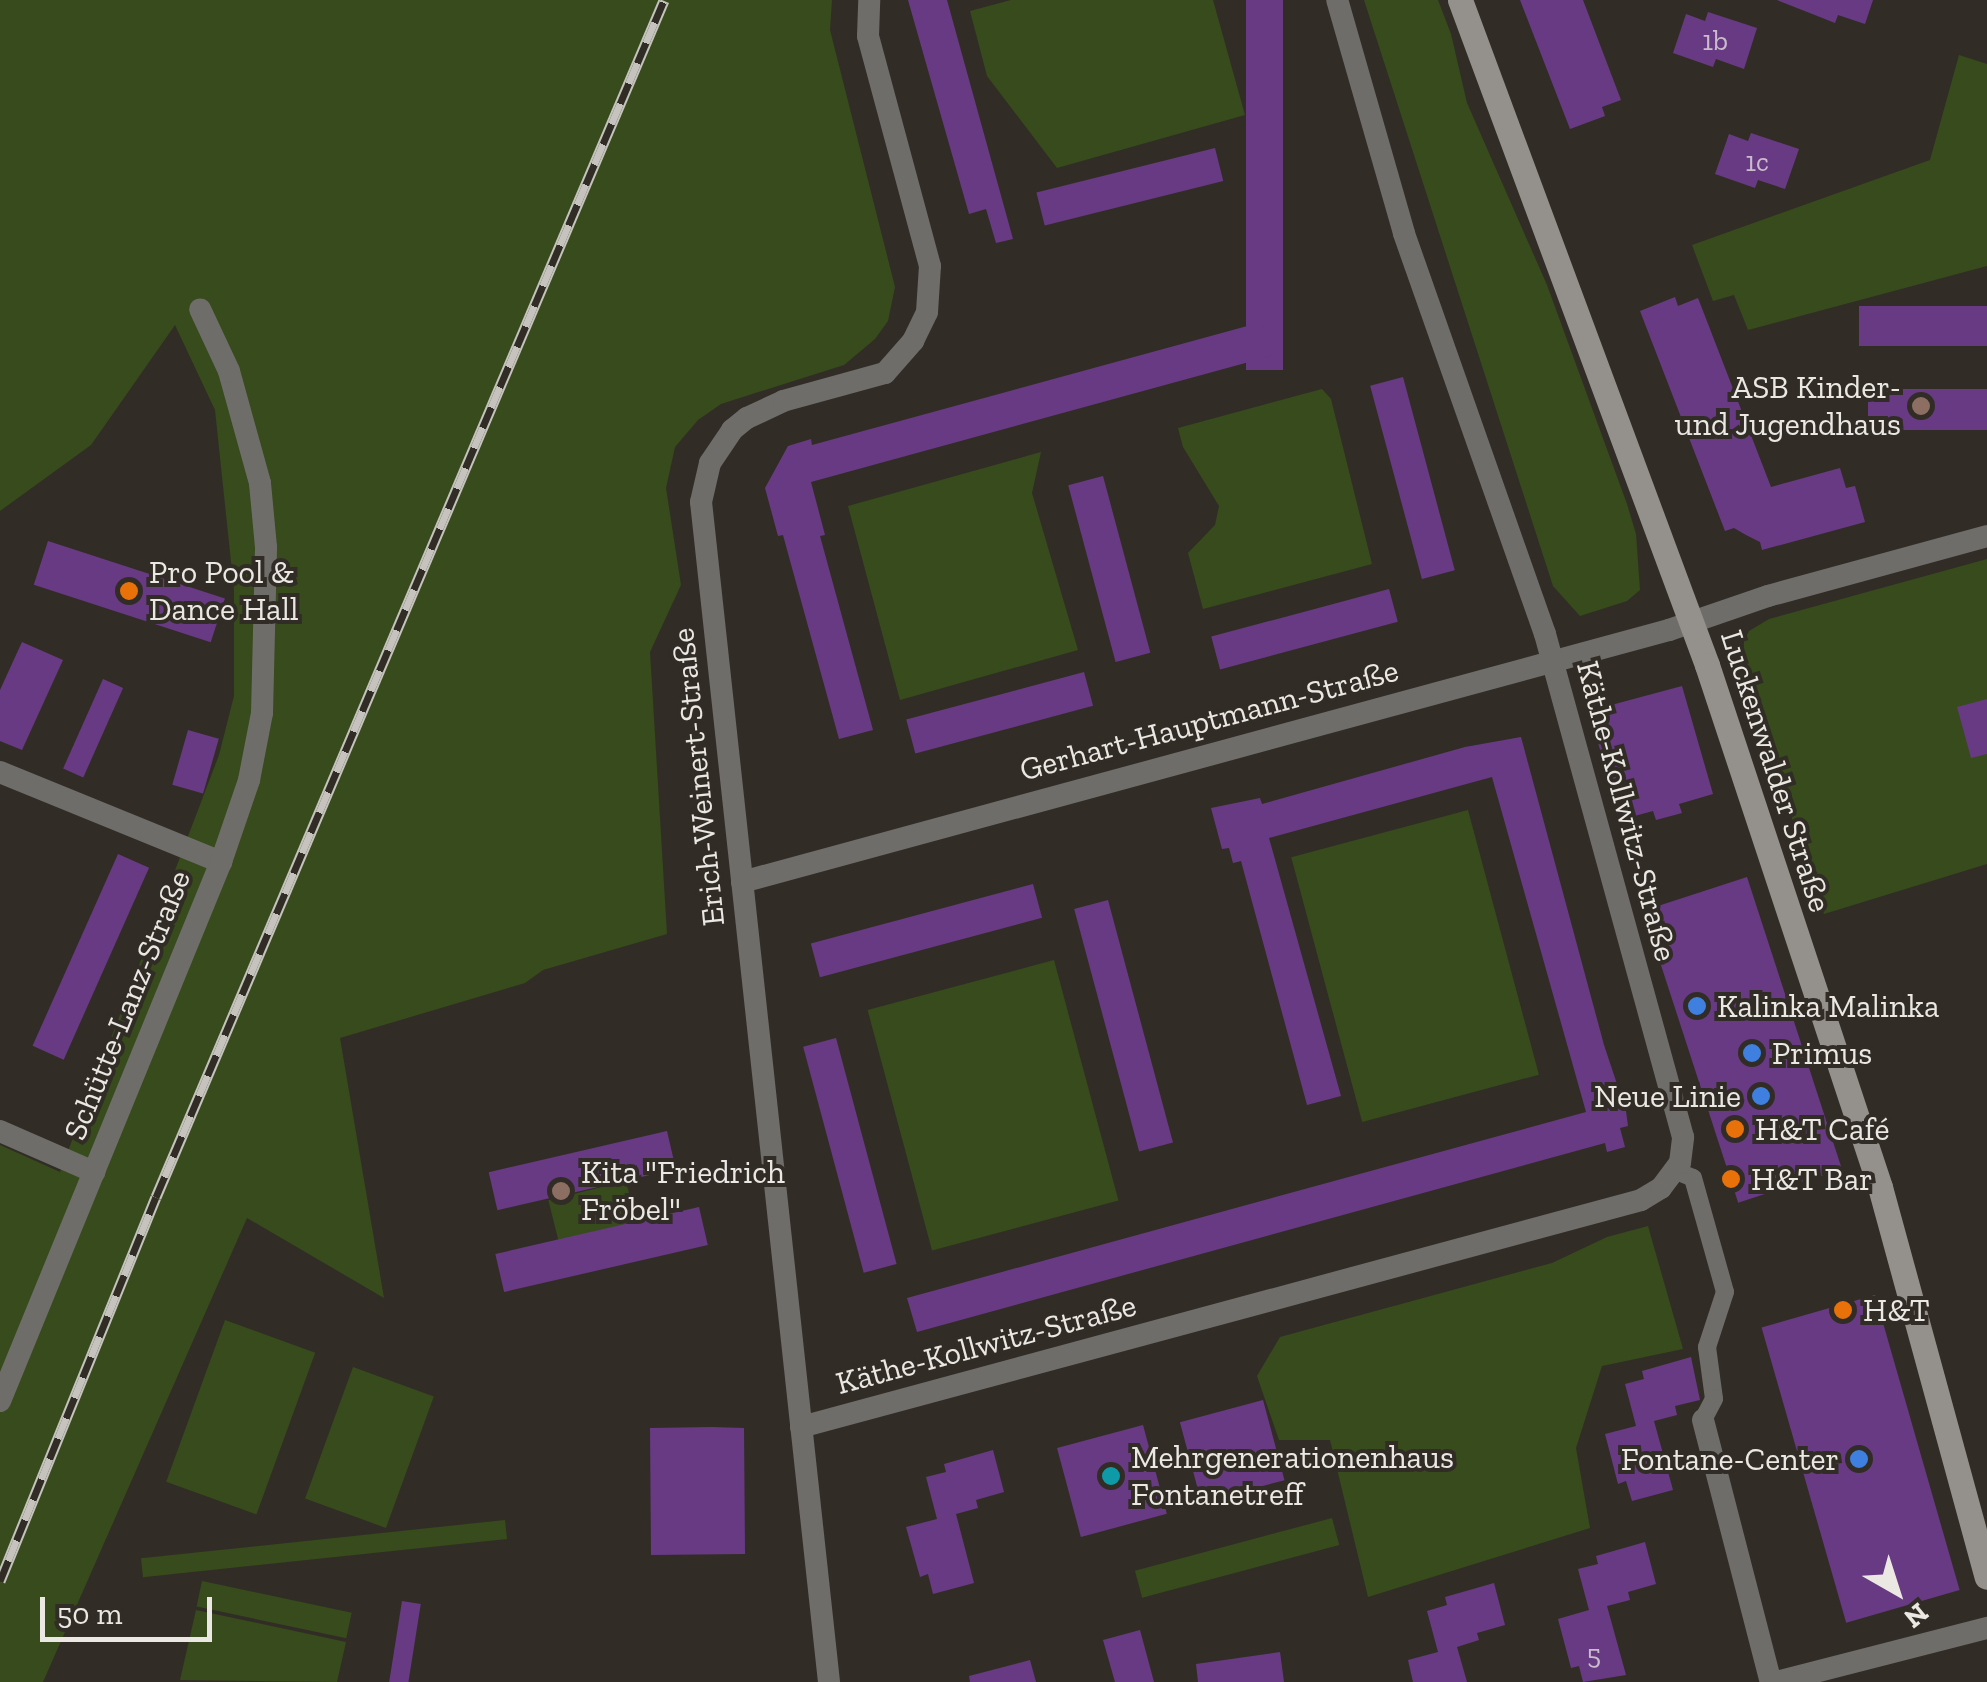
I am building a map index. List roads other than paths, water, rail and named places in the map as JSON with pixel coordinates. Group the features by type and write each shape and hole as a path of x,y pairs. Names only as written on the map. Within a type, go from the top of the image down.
{"main road":[{"name":"Luckenwalder Straße","path":"1460,0 1693,623 1880,1187 1987,1576"}],"street":[{"name":"Erich-Weinert-Straße","path":"829,1682 702,522 704,482 710,463 732,430 764,408 885,373 914,341 932,290 930,266 868,36 869,0"},
{"name":"Käthe-Kollwitz-Straße","path":"802,1427 1642,1200 1662,1188 1676,1171 1683,1137 1552,662 1404,233 1336,0"},
{"name":"Schütte-Lanz-Straße","path":"0,1400 221,862 249,780 262,713 266,547 249,434 230,371 200,308"},
{"name":"Gerhart-Hauptmann-Straße","path":"742,882 1693,623 1768,596 1987,536"},
{"name":"Schütte-Lanz-Straße","path":"0,772 221,862"},
{"name":"Schütte-Lanz-Straße","path":"0,1131 94,1172"},
{"path":"1676,1171 1693,1178 1725,1292 1707,1347 1714,1399 1710,1414 1703,1420 1773,1682 1987,1628"}],"railway":[{"path":"0,1581 156,1197 664,0"}],"place":[{"name":"ASB Kinder- und Jugendhaus","path":"1921,406"},
{"name":"Pro Pool & Dance Hall","path":"129,591"},
{"name":"Kalinka Malinka","path":"1697,1006"},
{"name":"Primus","path":"1752,1053"},
{"name":"Neue Linie","path":"1761,1096"},
{"name":"H&T Café","path":"1735,1129"},
{"name":"H&T Bar","path":"1731,1179"},
{"name":"Kita \"Friedrich Fröbel\"","path":"561,1191"},
{"name":"H&T","path":"1843,1310"},
{"name":"Fontane-Center","path":"1859,1459"},
{"name":"Mehrgenerationenhaus Fontanetreff","path":"1111,1476"}]}
